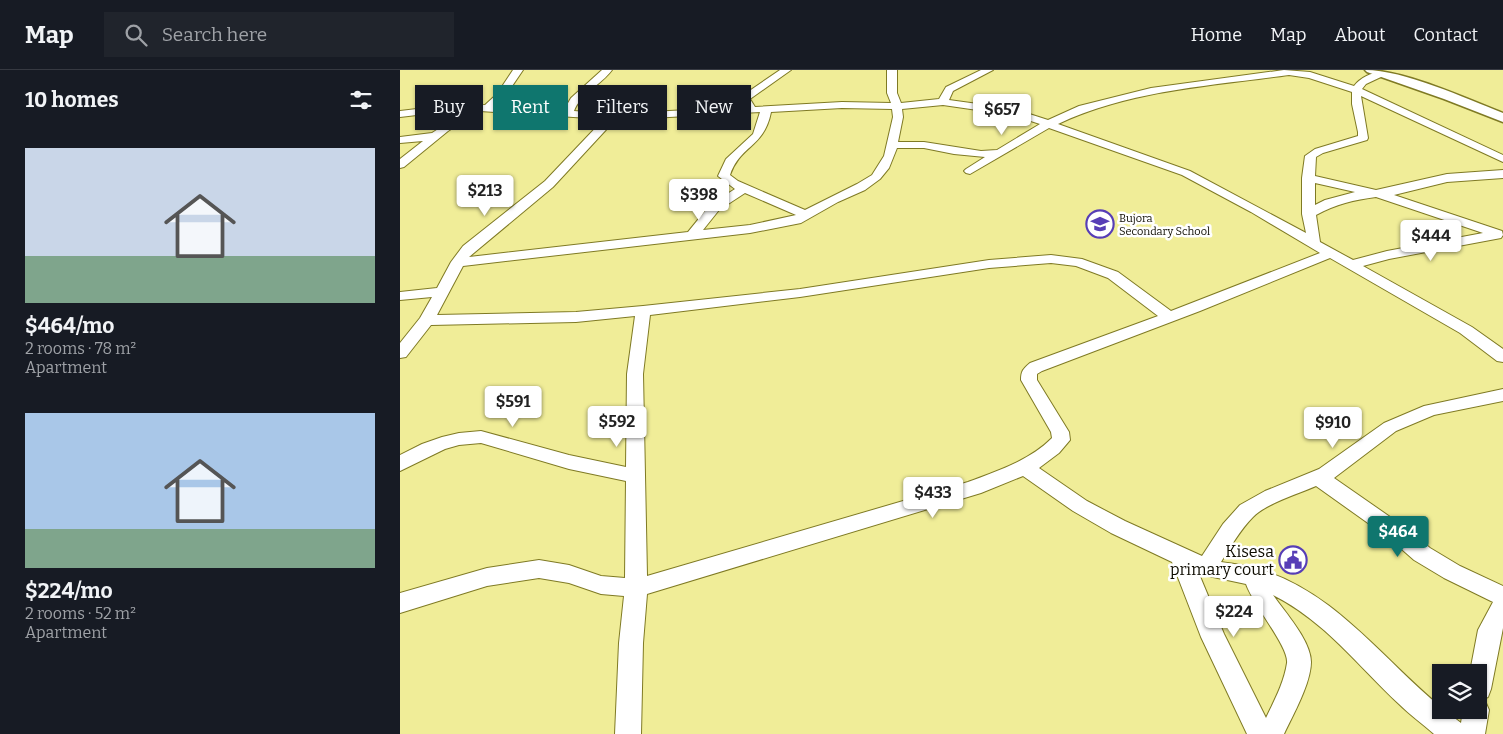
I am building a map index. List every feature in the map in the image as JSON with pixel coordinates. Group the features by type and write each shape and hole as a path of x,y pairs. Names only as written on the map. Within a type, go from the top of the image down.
{"street":[{"path":"483,108 501,96 518,70"},
{"path":"578,115 568,114 570,105 577,96 601,80 607,70"},
{"path":"752,111 745,98 786,70"},
{"path":"458,262 783,224 807,215 834,199 861,187 876,177 885,166 890,156 897,123 897,106 892,94 892,70"},
{"path":"944,102 950,89 988,70"},
{"path":"970,171 1048,124 1083,108 1151,91 1289,72 1310,75 1336,83 1359,86 1503,159"},
{"path":"1322,248 1308,214 1308,178 1311,156 1319,151 1363,138 1363,127 1356,98 1359,86 1375,72 1448,96 1503,118"},
{"path":"667,115 842,105 897,106 944,102 1014,112 1162,162 1186,173 1256,209 1466,330 1503,357"},
{"path":"483,108 493,109"},
{"path":"766,110 764,123 754,141 738,152 729,162 724,176 744,189 807,215"},
{"path":"400,114 415,112"},
{"path":"400,165 435,136 445,130"},
{"path":"400,352 427,320 458,262 479,238 511,216 549,184 600,130"},
{"path":"400,140 435,136"},
{"path":"892,145 924,145 981,154 1000,153"},
{"path":"1308,214 1330,203 1354,196 1395,191 1404,187 1448,178 1503,174"},
{"path":"1308,178 1416,205 1500,234"},
{"path":"693,235 707,212 715,205 744,189"},
{"path":"1352,265 1387,255 1500,234"},
{"path":"400,603 487,577 539,569 569,574 601,585 636,588 974,488 1024,467 1056,447 1061,440 1060,432 1029,380 1029,372 1036,367 1169,317 1322,248"},
{"path":"427,320 576,317 643,311 800,293 989,264 1051,259 1077,262 1113,275 1169,317"},
{"path":"400,296 441,292"},
{"path":"628,734 631,643 636,588 635,374 643,311"},
{"path":"1206,568 1230,530 1247,510 1272,496 1318,477 1345,461 1358,448 1390,427 1430,410 1503,395"},
{"path":"400,464 440,442 468,437 481,437 568,462 634,476"},
{"path":"1024,467 1080,506 1118,527 1206,568 1255,577 1284,589 1320,612 1359,646 1408,696 1454,734"},
{"path":"1318,477 1396,532 1422,554 1452,572 1503,597"},
{"path":"1180,555 1195,597 1213,638 1260,734"},
{"path":"1255,577 1261,595 1296,648 1299,662 1291,693 1271,734"},
{"path":"1484,664 1490,630 1503,605"},
{"path":"1472,734 1474,719"}],"place":[{"name":"Bujora Secondary School","path":"1100,224"},
{"name":"Kisesa primary court","path":"1293,560"}]}
